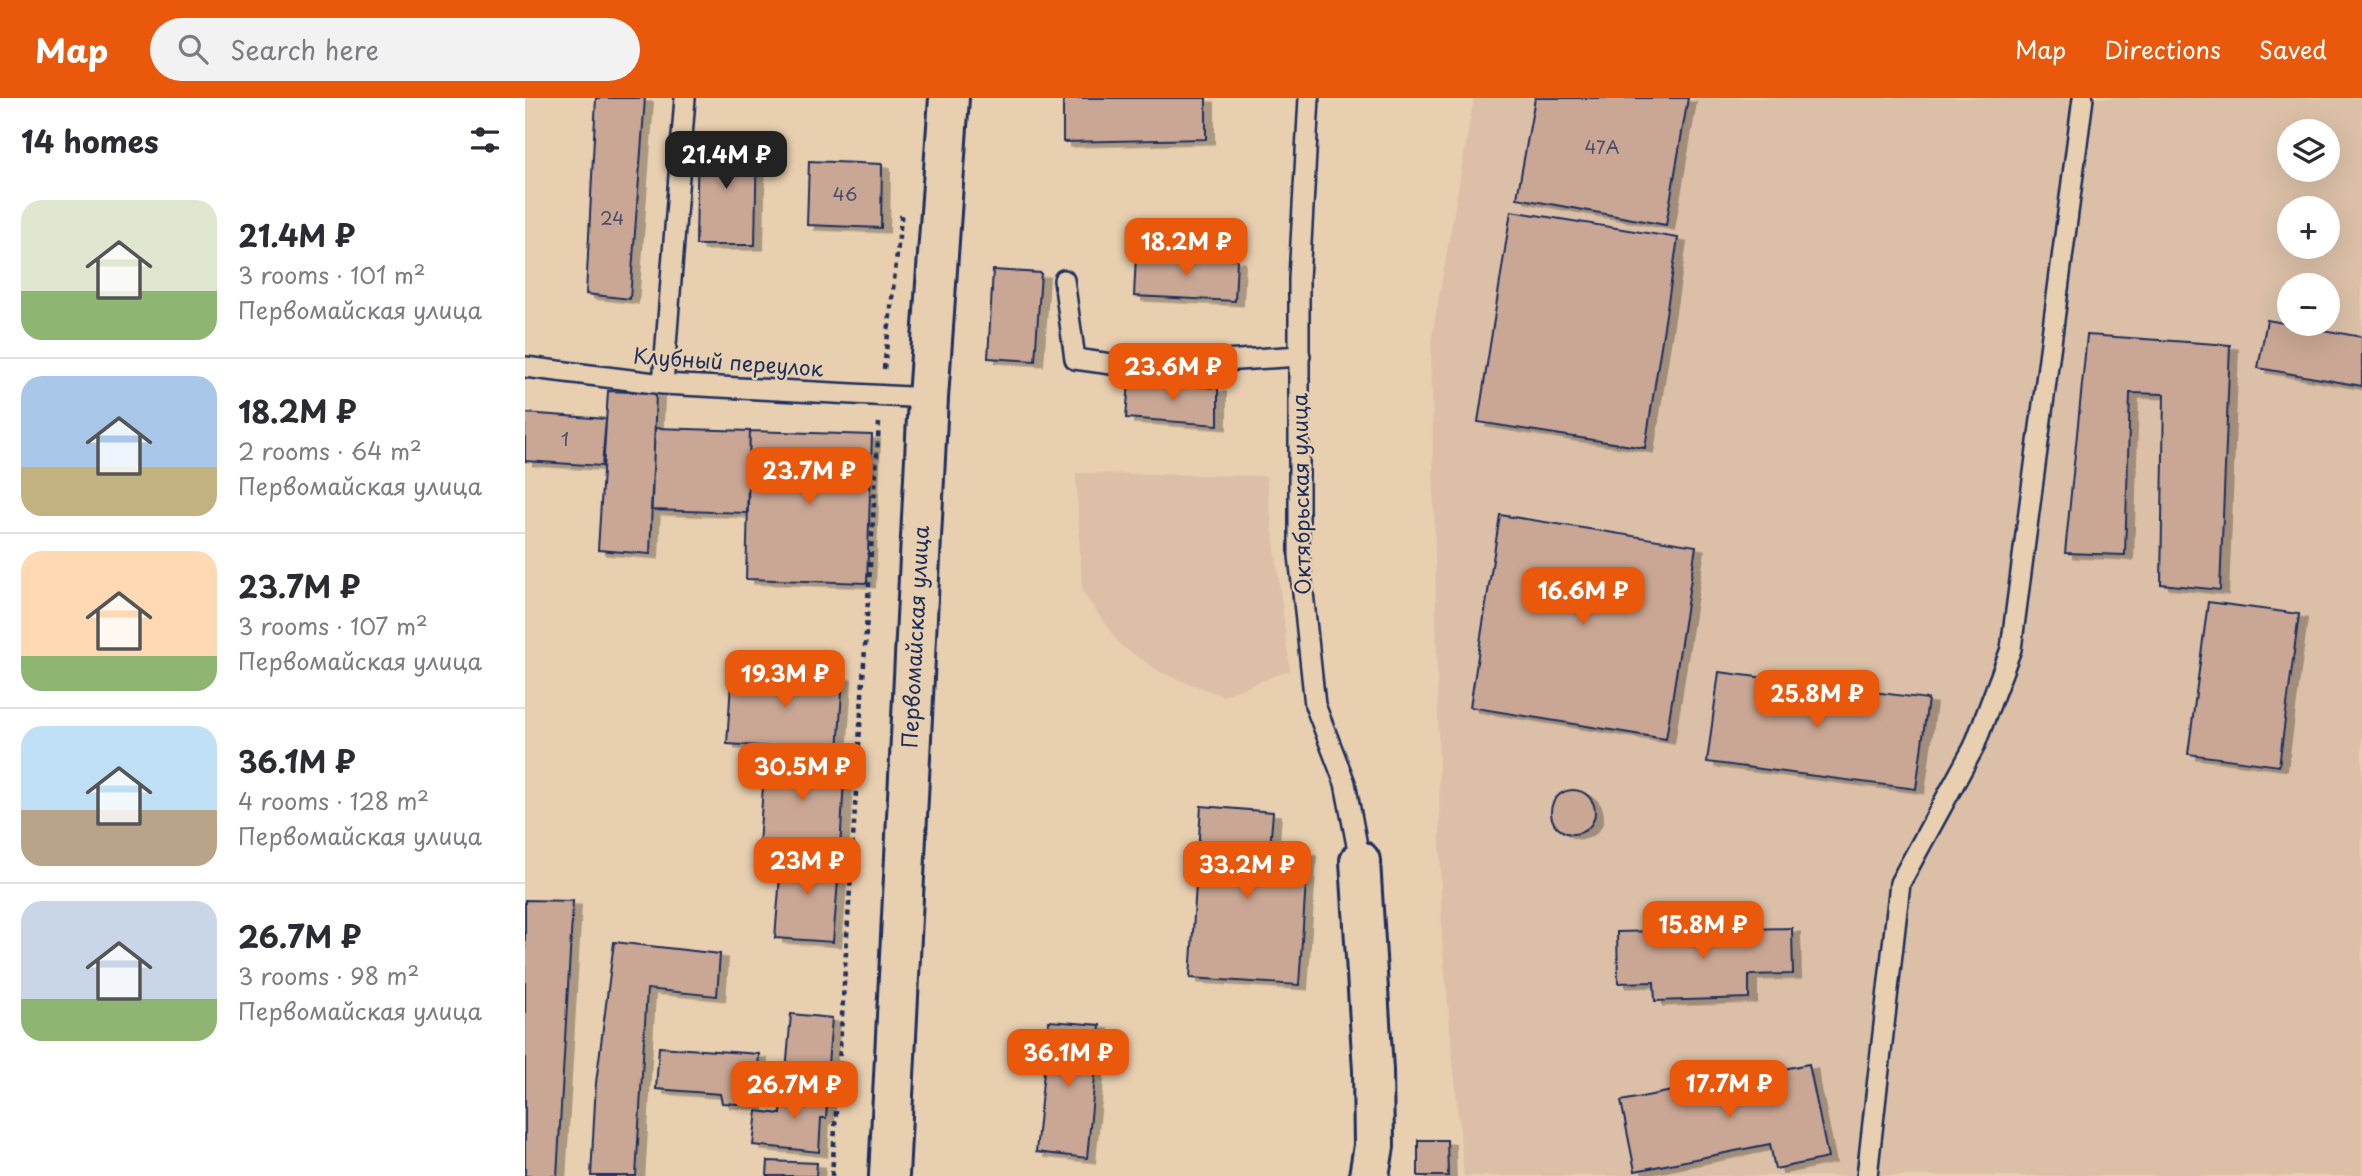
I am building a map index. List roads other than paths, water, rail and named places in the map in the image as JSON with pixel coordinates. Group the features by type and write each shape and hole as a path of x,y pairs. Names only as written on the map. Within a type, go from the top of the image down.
{"main road":[{"name":"Первомайская улица","path":"889,1176 928,398 949,98"},
{"name":"Октябрьская улица","path":"1360,861 1373,1070 1374,1146 1369,1176"}],"lane":[{"path":"663,384 685,98"},
{"name":"Октябрьская улица","path":"1309,98 1299,279 1299,555 1315,705 1345,783 1360,861"},
{"path":"1867,1176 1899,883 1974,747 2011,649 2083,98"},
{"path":"1064,280 1075,359 1132,367 1300,356"},
{"name":"Клубный переулок","path":"525,367 663,384 928,398"}]}
